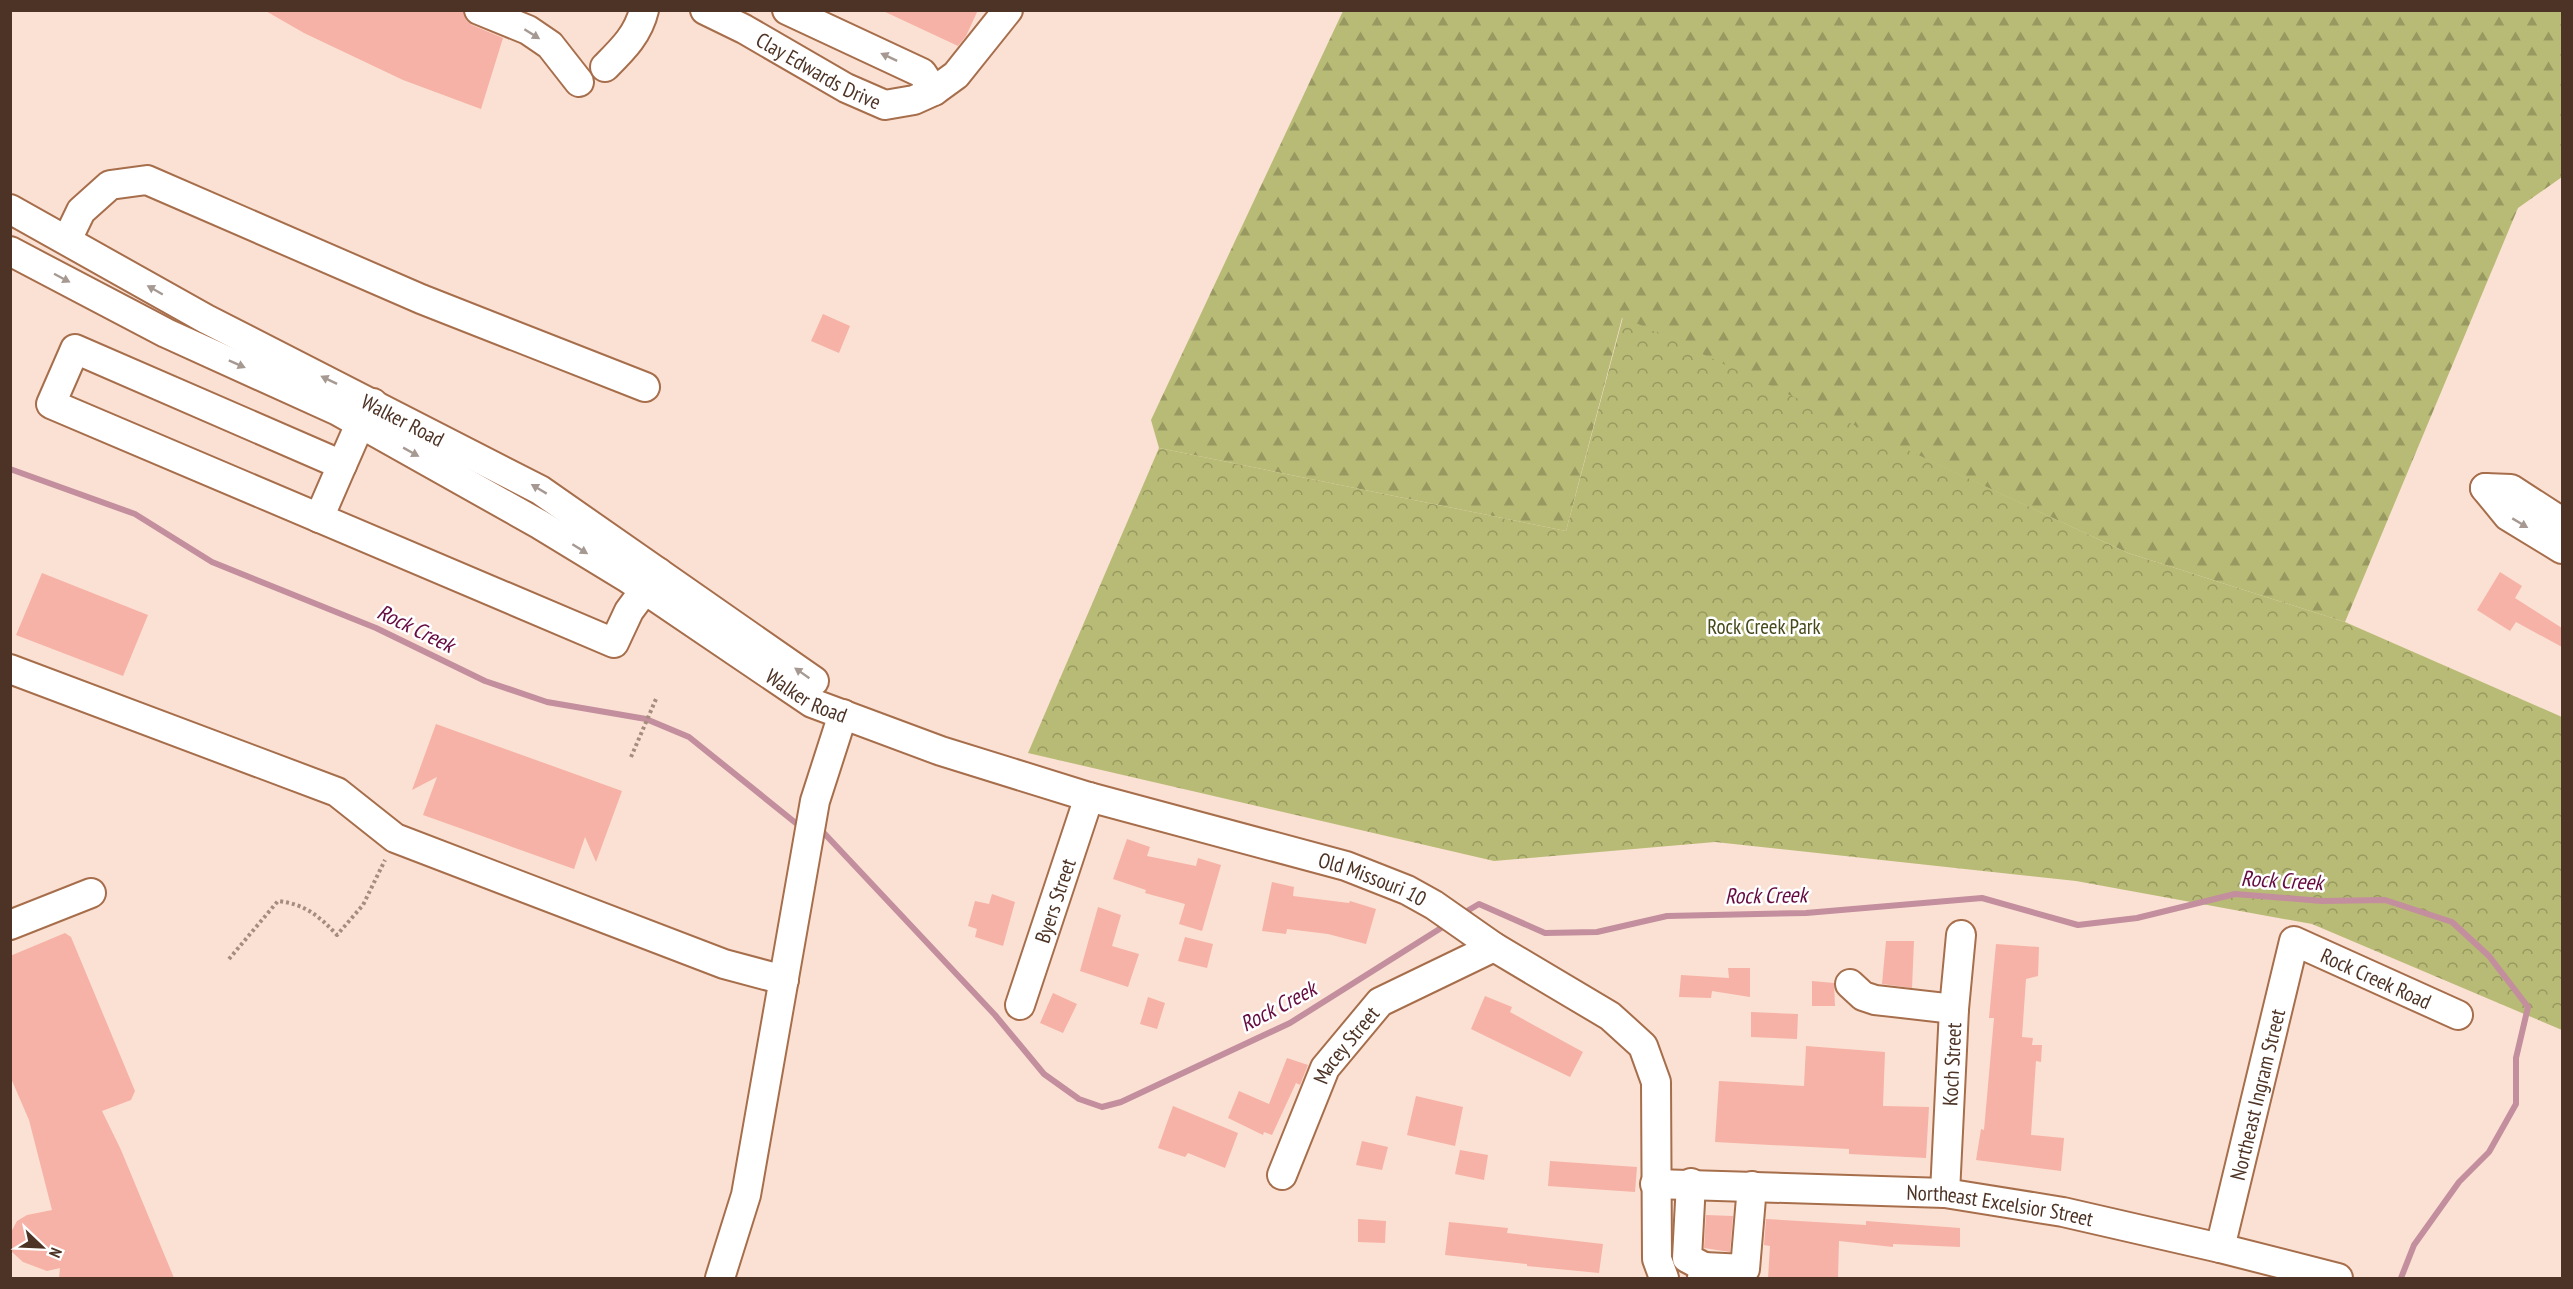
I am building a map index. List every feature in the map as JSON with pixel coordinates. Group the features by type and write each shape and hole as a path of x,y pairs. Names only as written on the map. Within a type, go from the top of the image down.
{"street":[{"path":"605,67 625,47 640,26 644,10"},
{"name":"Clay Edwards Drive","path":"705,10 846,88 885,105 914,100 934,91 968,62 1008,10"},
{"path":"759,38 768,20 779,10"},
{"path":"787,10 922,73 934,91"},
{"path":"479,11 518,26 550,45 579,82"},
{"path":"67,240 81,211 110,185 147,180 421,299 645,387"},
{"name":"Walker Road","path":"10,210 206,319 367,413 539,524 651,581 812,703 843,714"},
{"name":"Walker Road","path":"10,251 166,333 275,380 367,413"},
{"path":"342,465 75,349 51,404 614,643 629,611 651,581"},
{"path":"318,518 367,413"},
{"path":"2562,522 2511,489 2485,488 2508,516 2562,549"},
{"path":"10,669 337,792 395,838 724,964 784,980"},
{"path":"720,1278 730,1255 746,1195 815,801 843,714"},
{"name":"Old Missouri 10","path":"843,714 941,752 1089,797 1346,866 1407,890 1610,1016 1642,1046 1656,1082 1655,1184 1661,1269"},
{"name":"Byers Street","path":"1020,1005 1089,797"},
{"path":"10,925 91,893"},
{"name":"Koch Street","path":"1945,1193 1954,1009 1961,935"},
{"name":"Macey Street","path":"1282,1175 1325,1068 1380,1002 1485,940"},
{"name":"Rock Creek Road","path":"2294,941 2458,1015"},
{"name":"Northeast Ingram Street","path":"2220,1248 2294,941"},
{"path":"1850,984 1863,996 1875,1000 1954,1009"},
{"name":"Northeast Excelsior Street","path":"1655,1184 1945,1193 2063,1212 2338,1278"},
{"path":"1691,1184 1698,1268"},
{"path":"1661,1269 1745,1269 1752,1186"}],"path":[{"path":"631,757 656,699"},
{"path":"230,959 278,901 296,903 317,914 337,935 363,905 395,838"}],"green space":[{"path":"1343,11 2562,11 2562,177 2518,208 2345,622 2128,553 1622,318 1566,531 1159,448 1151,420"},
{"name":"Rock Creek Park","path":"1623,317 2128,553 2345,622 2562,717 2562,1030 2312,924 2076,881 1715,842 1494,861 1028,753 1159,448 1566,531"}],"building":[{"path":"264,10 463,10 466,20 472,25 503,38 481,109 403,80 304,33"},
{"path":"881,10 978,10 966,36 958,46"},
{"path":"823,314 850,326 839,353 811,341"},
{"path":"2500,572 2522,586 2515,598 2562,628 2562,647 2516,622 2510,631 2477,610"},
{"path":"42,573 148,615 123,676 16,635"},
{"path":"436,724 622,791 596,862 585,837 574,869 423,815 437,777 412,790"},
{"path":"1127,839 1150,847 1147,856 1196,866 1198,858 1221,865 1202,931 1179,924 1185,904 1145,893 1146,890 1113,879"},
{"path":"1272,882 1294,887 1293,896 1349,903 1350,901 1376,909 1366,944 1328,934 1287,929 1286,934 1262,931"},
{"path":"992,894 1015,902 1003,946 975,937 977,929 968,926 975,901 989,904"},
{"path":"1098,907 1121,915 1112,946 1139,954 1128,987 1080,971"},
{"path":"65,933 71,937 135,1091 131,1100 102,1111 121,1150 174,1278 59,1278 60,1268 47,1271 23,1262 12,1252 10,1234 17,1221 27,1215 52,1210 29,1120 10,1076 10,956"},
{"path":"1185,937 1213,944 1207,968 1178,961"},
{"path":"1886,941 1914,941 1912,988 1882,984"},
{"path":"1996,944 2039,947 2038,976 2026,979 2022,1037 2033,1038 2032,1045 2042,1045 2041,1062 2036,1061 2031,1135 2064,1138 2061,1171 1976,1160 1981,1129 1984,1130 1994,1018 1989,1018"},
{"path":"1728,968 1750,968 1750,997 1712,991 1711,998 1679,997 1681,975 1729,978"},
{"path":"1812,981 1834,983 1835,1006 1812,1006"},
{"path":"1053,993 1077,1004 1063,1033 1040,1023"},
{"path":"1485,996 1512,1007 1510,1012 1583,1052 1570,1077 1471,1029"},
{"path":"1148,997 1165,1003 1157,1029 1140,1024"},
{"path":"1751,1012 1798,1014 1797,1039 1751,1037"},
{"path":"1806,1046 1885,1052 1883,1106 1929,1107 1926,1158 1849,1154 1849,1149 1715,1142 1719,1081 1804,1086"},
{"path":"1287,1058 1308,1065 1300,1085 1296,1083 1272,1135 1264,1132 1263,1135 1228,1118 1239,1091 1269,1104"},
{"path":"1416,1096 1463,1107 1455,1146 1407,1135"},
{"path":"1173,1106 1238,1133 1225,1168 1188,1153 1185,1157 1158,1148"},
{"path":"1362,1141 1388,1147 1382,1170 1356,1165"},
{"path":"1460,1150 1488,1155 1484,1180 1455,1174"},
{"path":"1550,1161 1637,1167 1635,1192 1548,1186"},
{"path":"1706,1215 1733,1216 1730,1252 1704,1248"},
{"path":"1358,1219 1386,1221 1385,1243 1358,1242"},
{"path":"1766,1219 1866,1225 1866,1221 1960,1228 1960,1247 1893,1244 1893,1247 1839,1241 1838,1278 1768,1278 1770,1246 1764,1245"},
{"path":"1449,1222 1508,1228 1507,1233 1603,1244 1599,1273 1445,1255"}],"waterway":[{"name":"Rock Creek","path":"10,469 135,514 212,562 376,628 485,681 547,702 646,719 689,737 797,824"},
{"name":"Rock Creek","path":"823,832 995,1015 1044,1074 1079,1099 1102,1107 1121,1102 1290,1023 1449,923"},
{"name":"Rock Creek","path":"1462,914 1479,904 1545,933 1597,932 1667,916 1806,913 1982,898 2078,925 2137,918 2235,894 2322,901 2385,900 2452,922 2489,956 2528,1007 2516,1058 2516,1104 2489,1152 2459,1182 2414,1245 2401,1278"}]}
